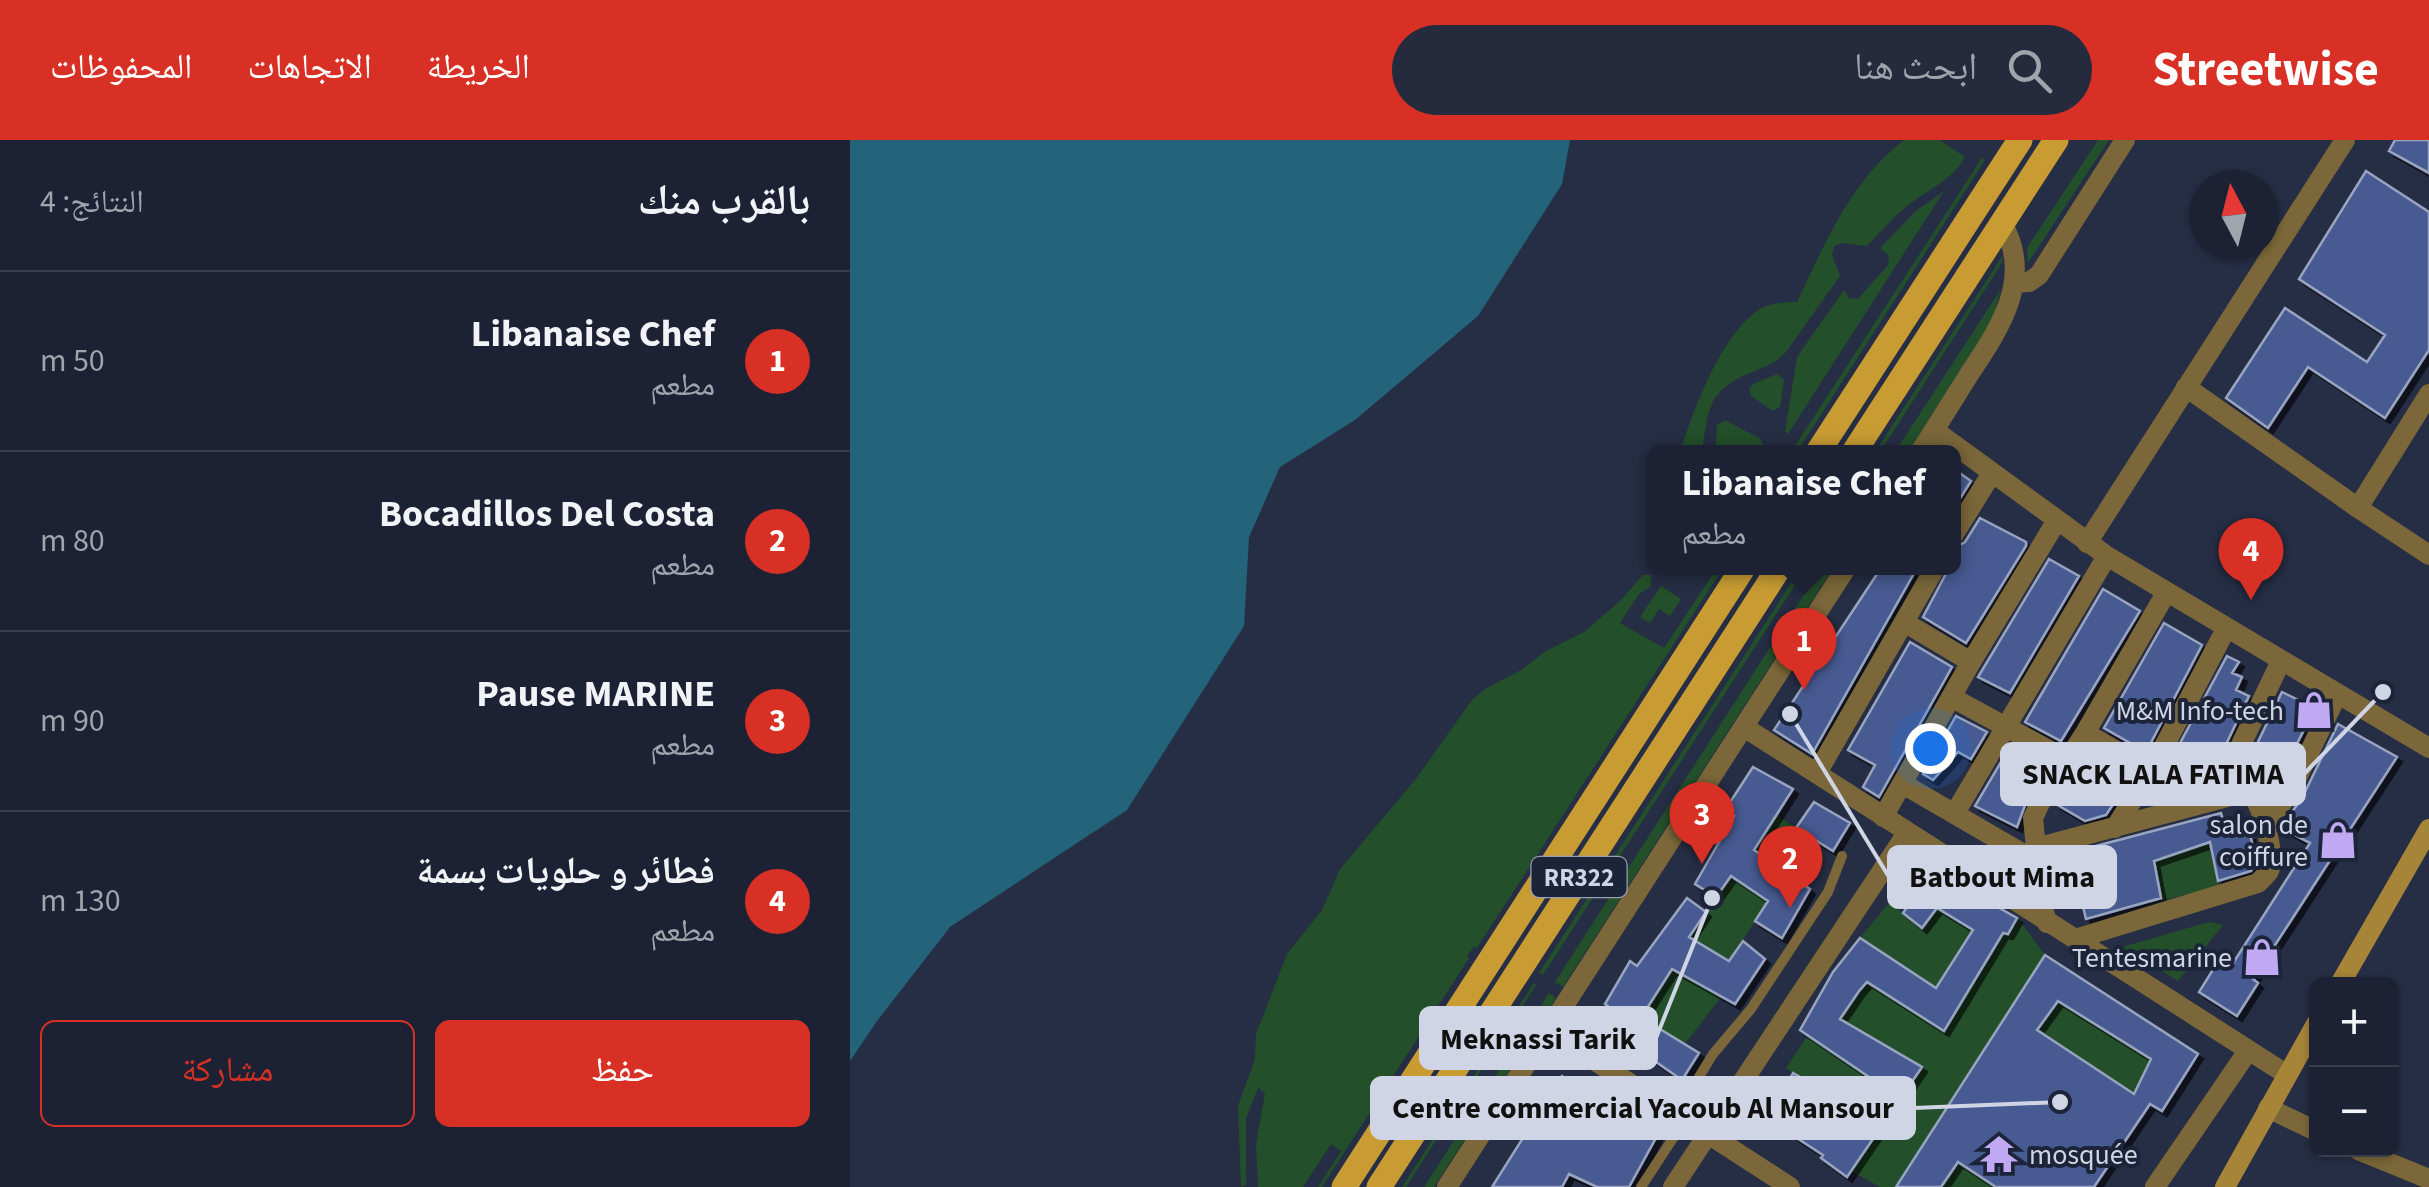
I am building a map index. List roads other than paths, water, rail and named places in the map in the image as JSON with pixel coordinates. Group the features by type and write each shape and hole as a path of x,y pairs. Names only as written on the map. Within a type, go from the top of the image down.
{"main road":[{"path":"1823,445 2020,140"},
{"path":"1859,445 2056,140"},
{"name":"RR322","path":"1344,1187 1738,575"},
{"name":"RR322","path":"1380,1187 1775,575"},
{"path":"2344,977 2429,829"},
{"path":"2225,1187 2309,1036"}],"street":[{"path":"2014,283 2029,282 2039,275 2125,140"},
{"path":"2087,543 2345,140"},
{"path":"1924,445 1999,329 2014,283 2015,254 2002,223"},
{"path":"2186,387 2429,555"},
{"path":"2358,508 2429,394"},
{"path":"1934,430 1954,445"},
{"path":"1961,450 2106,556 2429,748"},
{"path":"1961,523 1992,473"},
{"path":"1883,817 2056,522"},
{"path":"1955,813 2106,556"},
{"path":"1447,1187 1842,575"},
{"path":"1817,774 1931,575"},
{"path":"2047,923 2044,906 2025,868 2034,818 2166,593"},
{"path":"1904,622 1971,662"},
{"path":"2116,828 2152,771 2226,629"},
{"path":"2215,799 2281,661"},
{"path":"2265,827 2291,790 2337,694"},
{"path":"1951,697 2067,760"},
{"path":"1744,727 2286,1074"},
{"path":"2086,733 2152,771"},
{"path":"1902,784 2031,851 2215,799 2251,792 2258,800 2271,854 2269,871 2258,883 2075,939"},
{"path":"1673,1187 1907,833"},
{"path":"1549,1031 1790,1187"},
{"path":"2155,1187 2248,1052"},
{"path":"2268,1108 2309,1128"},
{"path":"2376,1157 2429,1178"}],"lane":[{"path":"1641,1187 1713,1054 1751,1009 1828,892 1842,856"}],"water":[{"path":"850,140 1570,140 1562,184 1478,316 1355,420 1280,467 1249,537 1244,626 1127,810 950,927 850,1061"}],"place":[{"name":"فطائر و حلويات بسمة","path":"2251,600"},
{"name":"Libanaise Chef","path":"1804,690"},
{"name":"SNACK LALA FATIMA","path":"2383,692"},
{"name":"M&M Info-tech","path":"2314,710"},
{"name":"Batbout Mima","path":"1790,714"},
{"name":"salon de coiffure","path":"2338,840"},
{"name":"Pause MARINE","path":"1702,864"},
{"name":"Meknassi Tarik","path":"1712,898"},
{"name":"Bocadillos Del Costa","path":"1790,908"},
{"name":"Tentesmarine","path":"2262,957"},
{"name":"Centre commercial Yacoub Al Mansour","path":"2060,1102"},
{"name":"mosquée","path":"1999,1154"}]}
